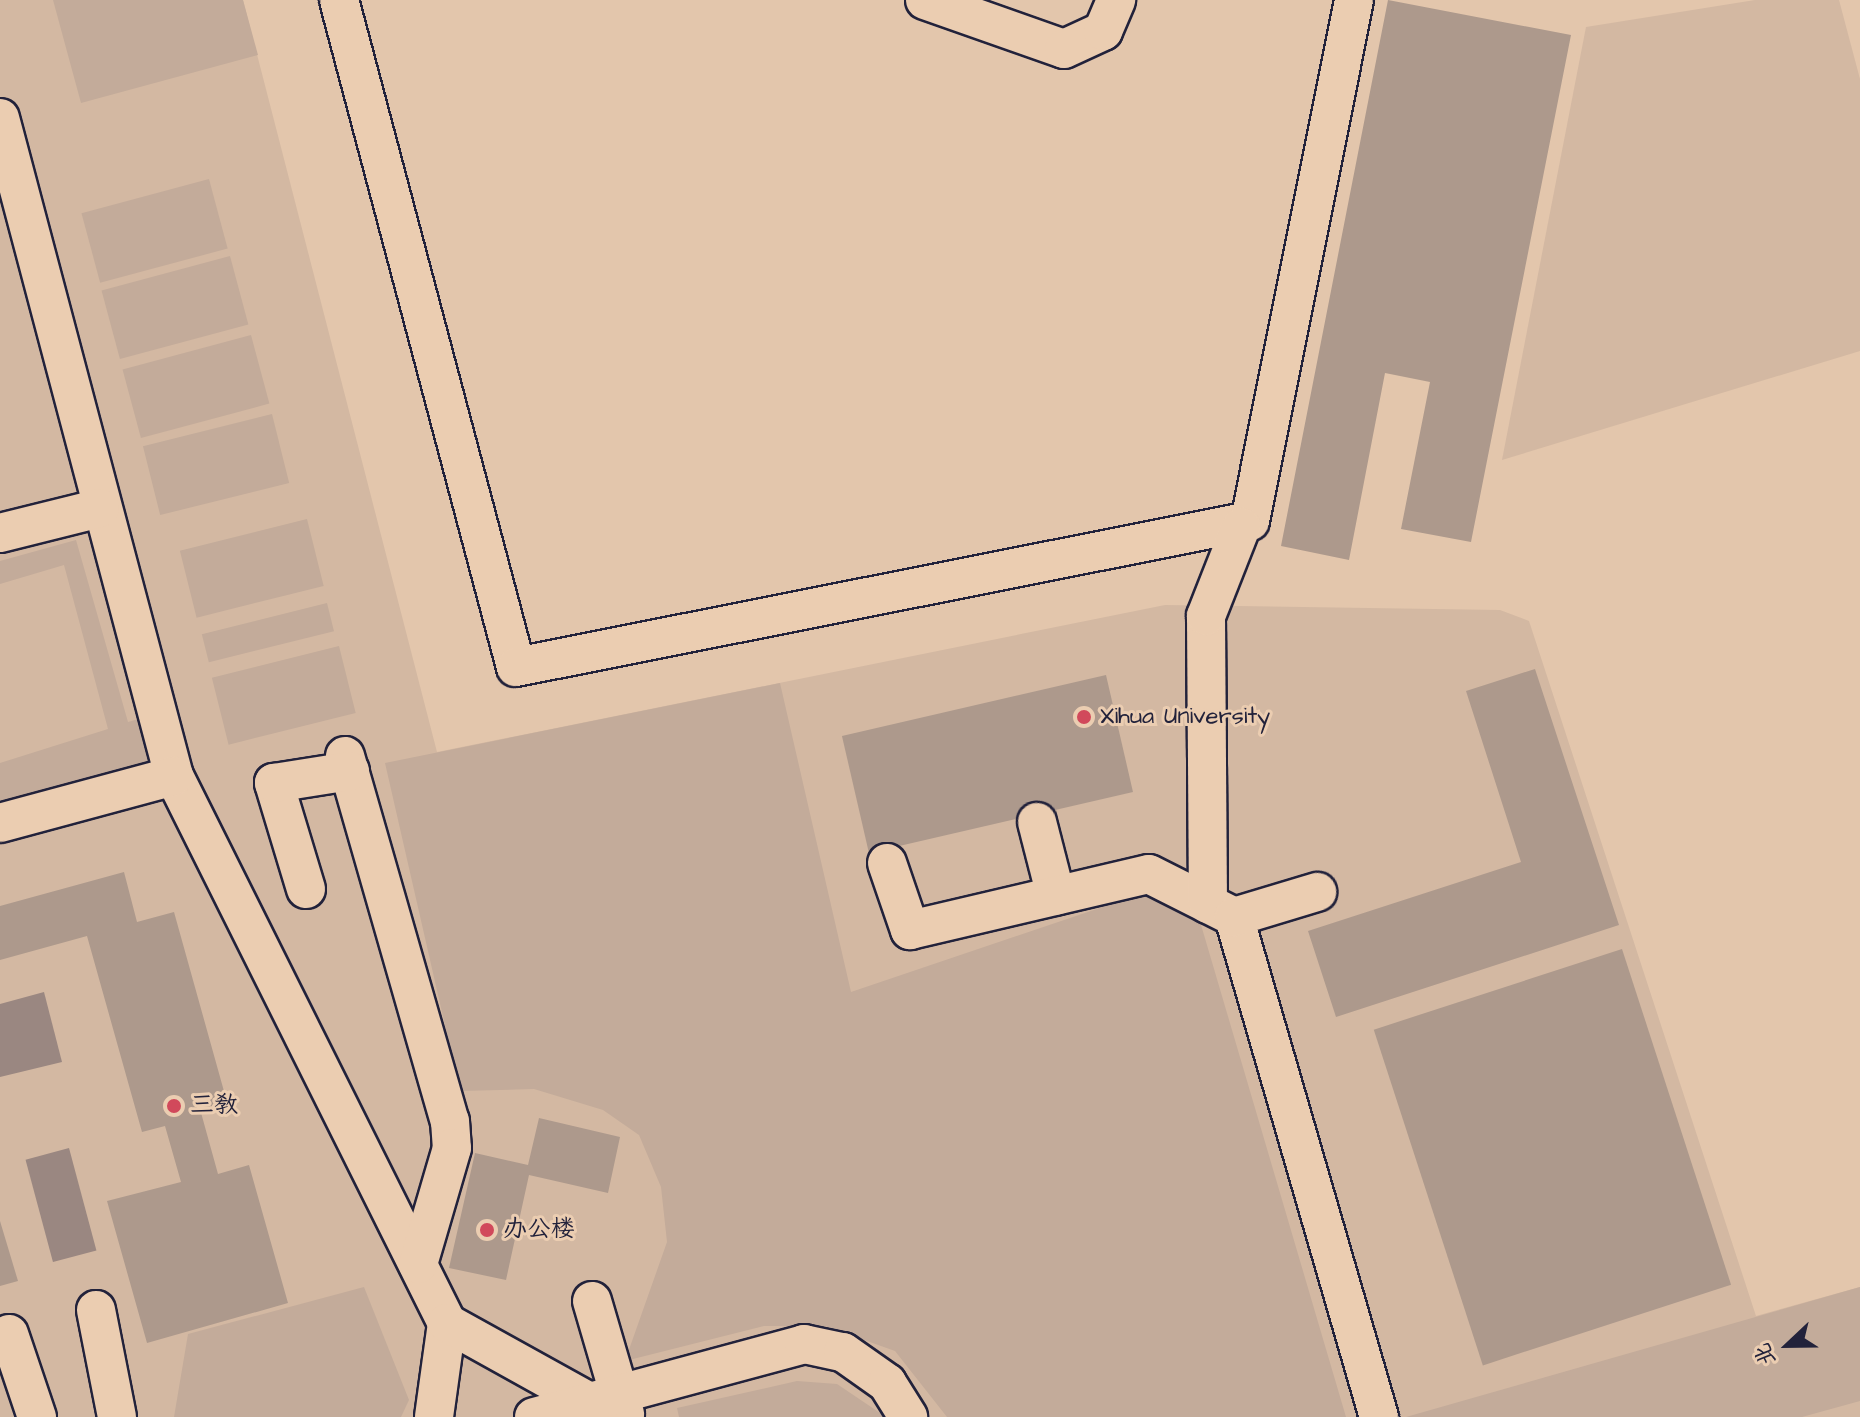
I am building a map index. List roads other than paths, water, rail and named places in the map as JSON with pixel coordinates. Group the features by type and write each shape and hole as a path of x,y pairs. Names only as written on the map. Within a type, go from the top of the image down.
{"street":[{"path":"339,0 516,667 1241,527"},
{"path":"925,0 1064,49 1103,31 1116,0"},
{"path":"1354,0 1257,511 1241,527 1206,616 1221,911 1379,1417"},
{"path":"0,118 100,508 174,776 447,1323 434,1417"},
{"path":"0,533 100,508"},
{"path":"306,889 274,783 348,763 450,1121 452,1148 418,1264"},
{"path":"0,823 174,776"},
{"path":"1037,822 1056,896"},
{"path":"887,863 910,930 1149,874 1221,911 1317,892"},
{"path":"592,1301 611,1403"},
{"path":"96,1310 117,1417"},
{"path":"447,1323 611,1403"},
{"path":"9,1334 37,1417"},
{"path":"534,1417 611,1403 804,1344 843,1352 887,1383 908,1417"}],"place":[{"name":"Xihua University","path":"1084,717"},
{"name":"三教","path":"174,1106"},
{"name":"办公楼","path":"487,1230"}]}
